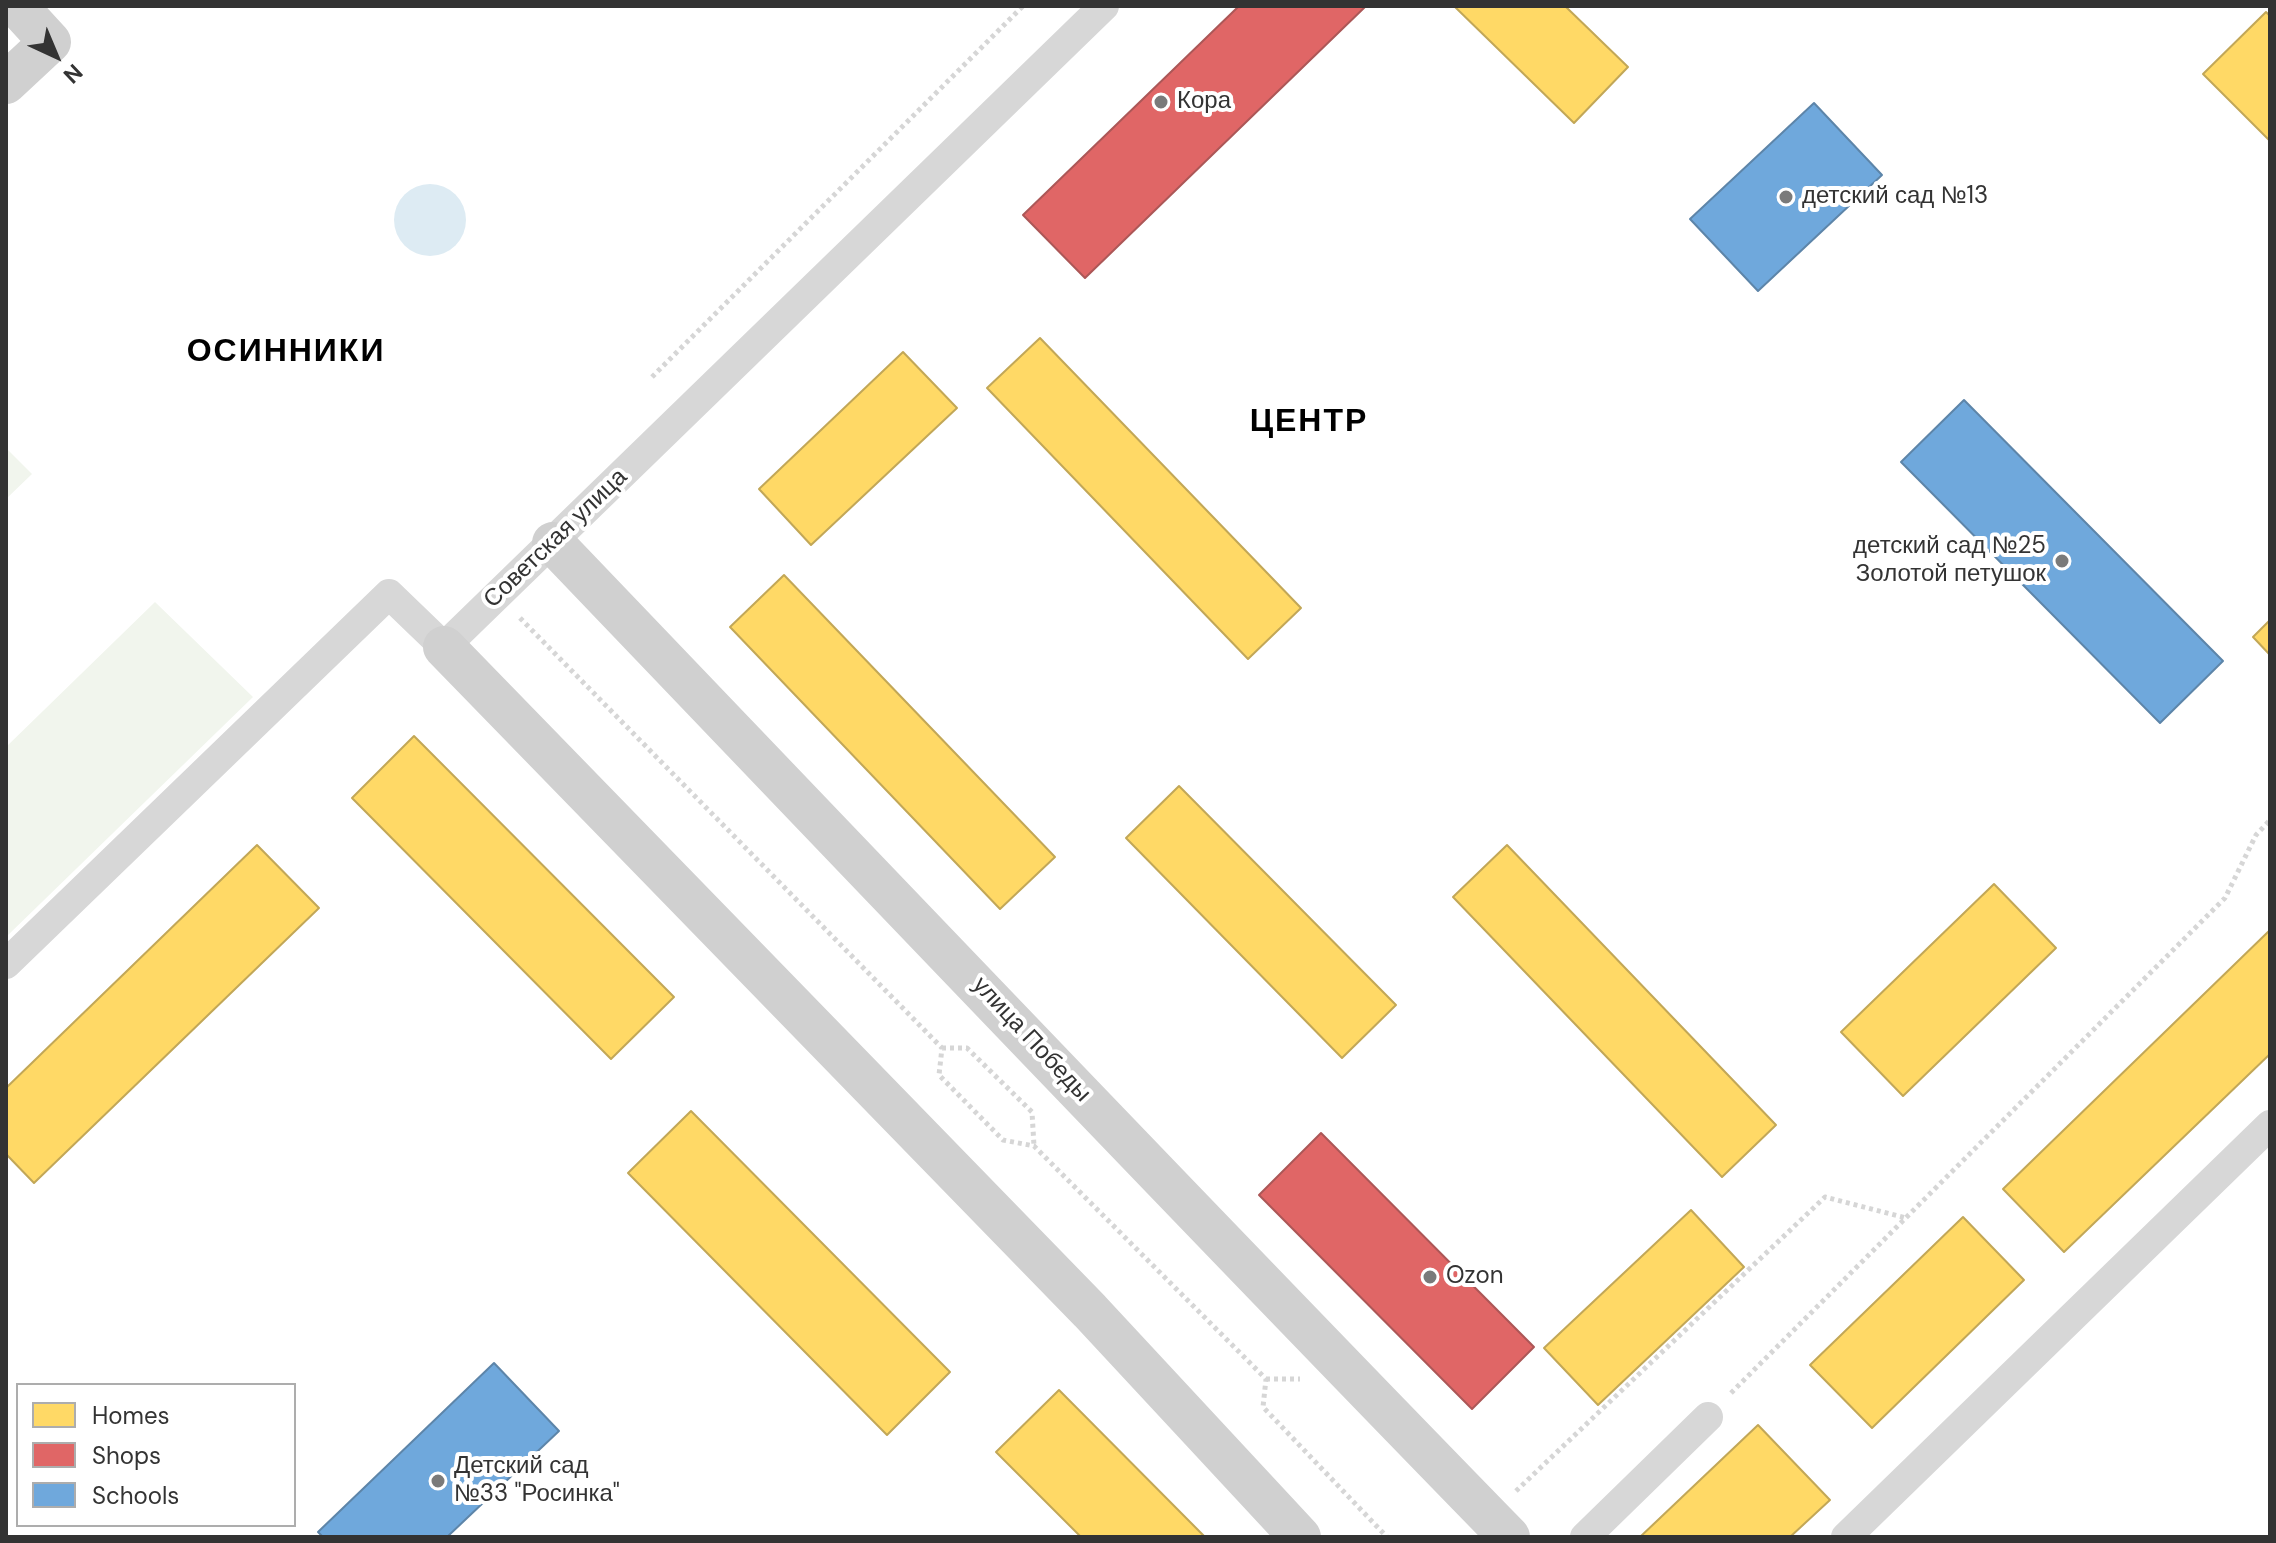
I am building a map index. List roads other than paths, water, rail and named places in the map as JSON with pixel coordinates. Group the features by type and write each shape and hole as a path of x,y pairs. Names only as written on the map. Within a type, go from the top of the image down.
{"street":[{"path":"6,83 50,42 17,6"},
{"name":"Советская улица","path":"444,647 1104,6"},
{"name":"улица Победы","path":"553,543 1499,1527"},
{"path":"6,964 389,594 1090,1311 1300,1537"},
{"path":"1846,1537 2270,1125"},
{"path":"1585,1537 1708,1417"}],"place":[{"name":"Кора","path":"1161,102"},
{"name":"детский сад №13","path":"1786,197"},
{"name":"детский сад №25 Золотой петушок","path":"2062,561"},
{"name":"Ozon","path":"1430,1277"},
{"name":"Детский сад №33 \"Росинка\"","path":"438,1481"}],"district":[{"name":"ОСИННИКИ","path":"286,353"},
{"name":"ЦЕНТР","path":"1309,423"}]}
